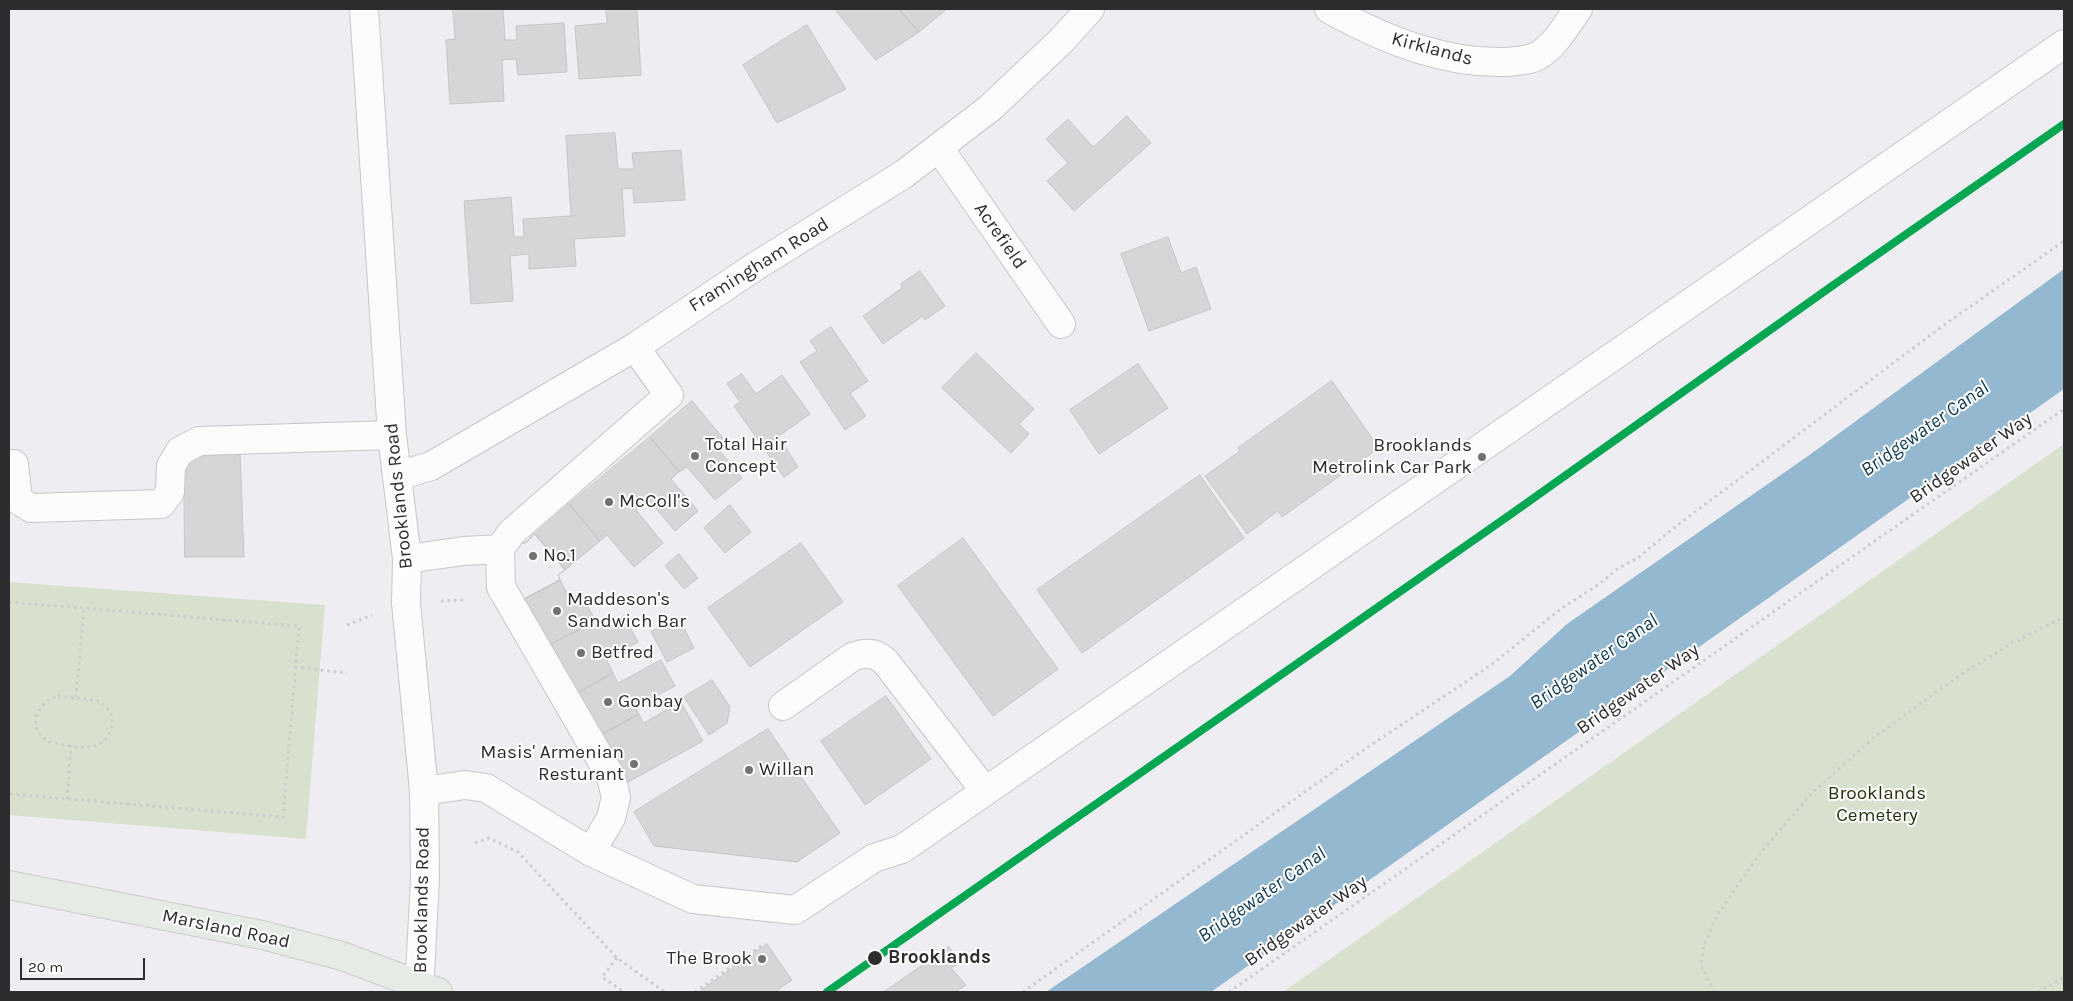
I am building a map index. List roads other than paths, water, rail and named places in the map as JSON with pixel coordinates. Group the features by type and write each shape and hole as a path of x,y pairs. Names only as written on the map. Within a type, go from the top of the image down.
{"main road":[{"name":"Marsland Road","path":"9,885 262,935 342,956 426,990"}],"street":[{"name":"Brooklands Road","path":"364,9 392,435 408,559 406,603 424,791 426,990"},
{"name":"Framingham Road","path":"398,476 431,466 635,347 748,271 904,174 990,108 1061,41 1090,9"},
{"name":"Kirklands","path":"1329,9 1351,21 1402,43 1449,57 1482,62 1516,61 1536,57 1549,49 1578,9"},
{"path":"424,791 465,785 486,788 591,852 693,899 795,910 874,858 902,848 2064,44"},
{"name":"Acrefield","path":"939,148 1061,324"},
{"path":"591,852 611,818 616,797 611,778 501,587 500,549 511,534 669,396 635,347"},
{"path":"14,464 18,500 31,508 161,504 170,492 171,466 180,451 199,441 392,435"},
{"path":"408,559 464,551 500,549"},
{"path":"783,706 852,657 862,653 871,653 879,656 885,661 984,790"}],"water":[{"name":"Bridgewater Canal","path":"2064,269 2064,389 1211,992 1046,992 1510,676 1567,624 1808,456"}],"place":[{"name":"Total Hair Concept","path":"695,456"},
{"name":"Brooklands Metrolink Car Park","path":"1482,457"},
{"name":"McColl's","path":"609,502"},
{"name":"No.1","path":"533,556"},
{"name":"Maddeson's Sandwich Bar","path":"557,611"},
{"name":"Betfred","path":"581,653"},
{"name":"Gonbay","path":"608,702"},
{"name":"Masis' Armenian Resturant","path":"634,764"},
{"name":"Willan","path":"749,770"},
{"name":"Brooklands","path":"875,958"},
{"name":"The Brook","path":"762,959"}],"park label":[{"name":"Brooklands Cemetery","path":"1877,805"}]}
